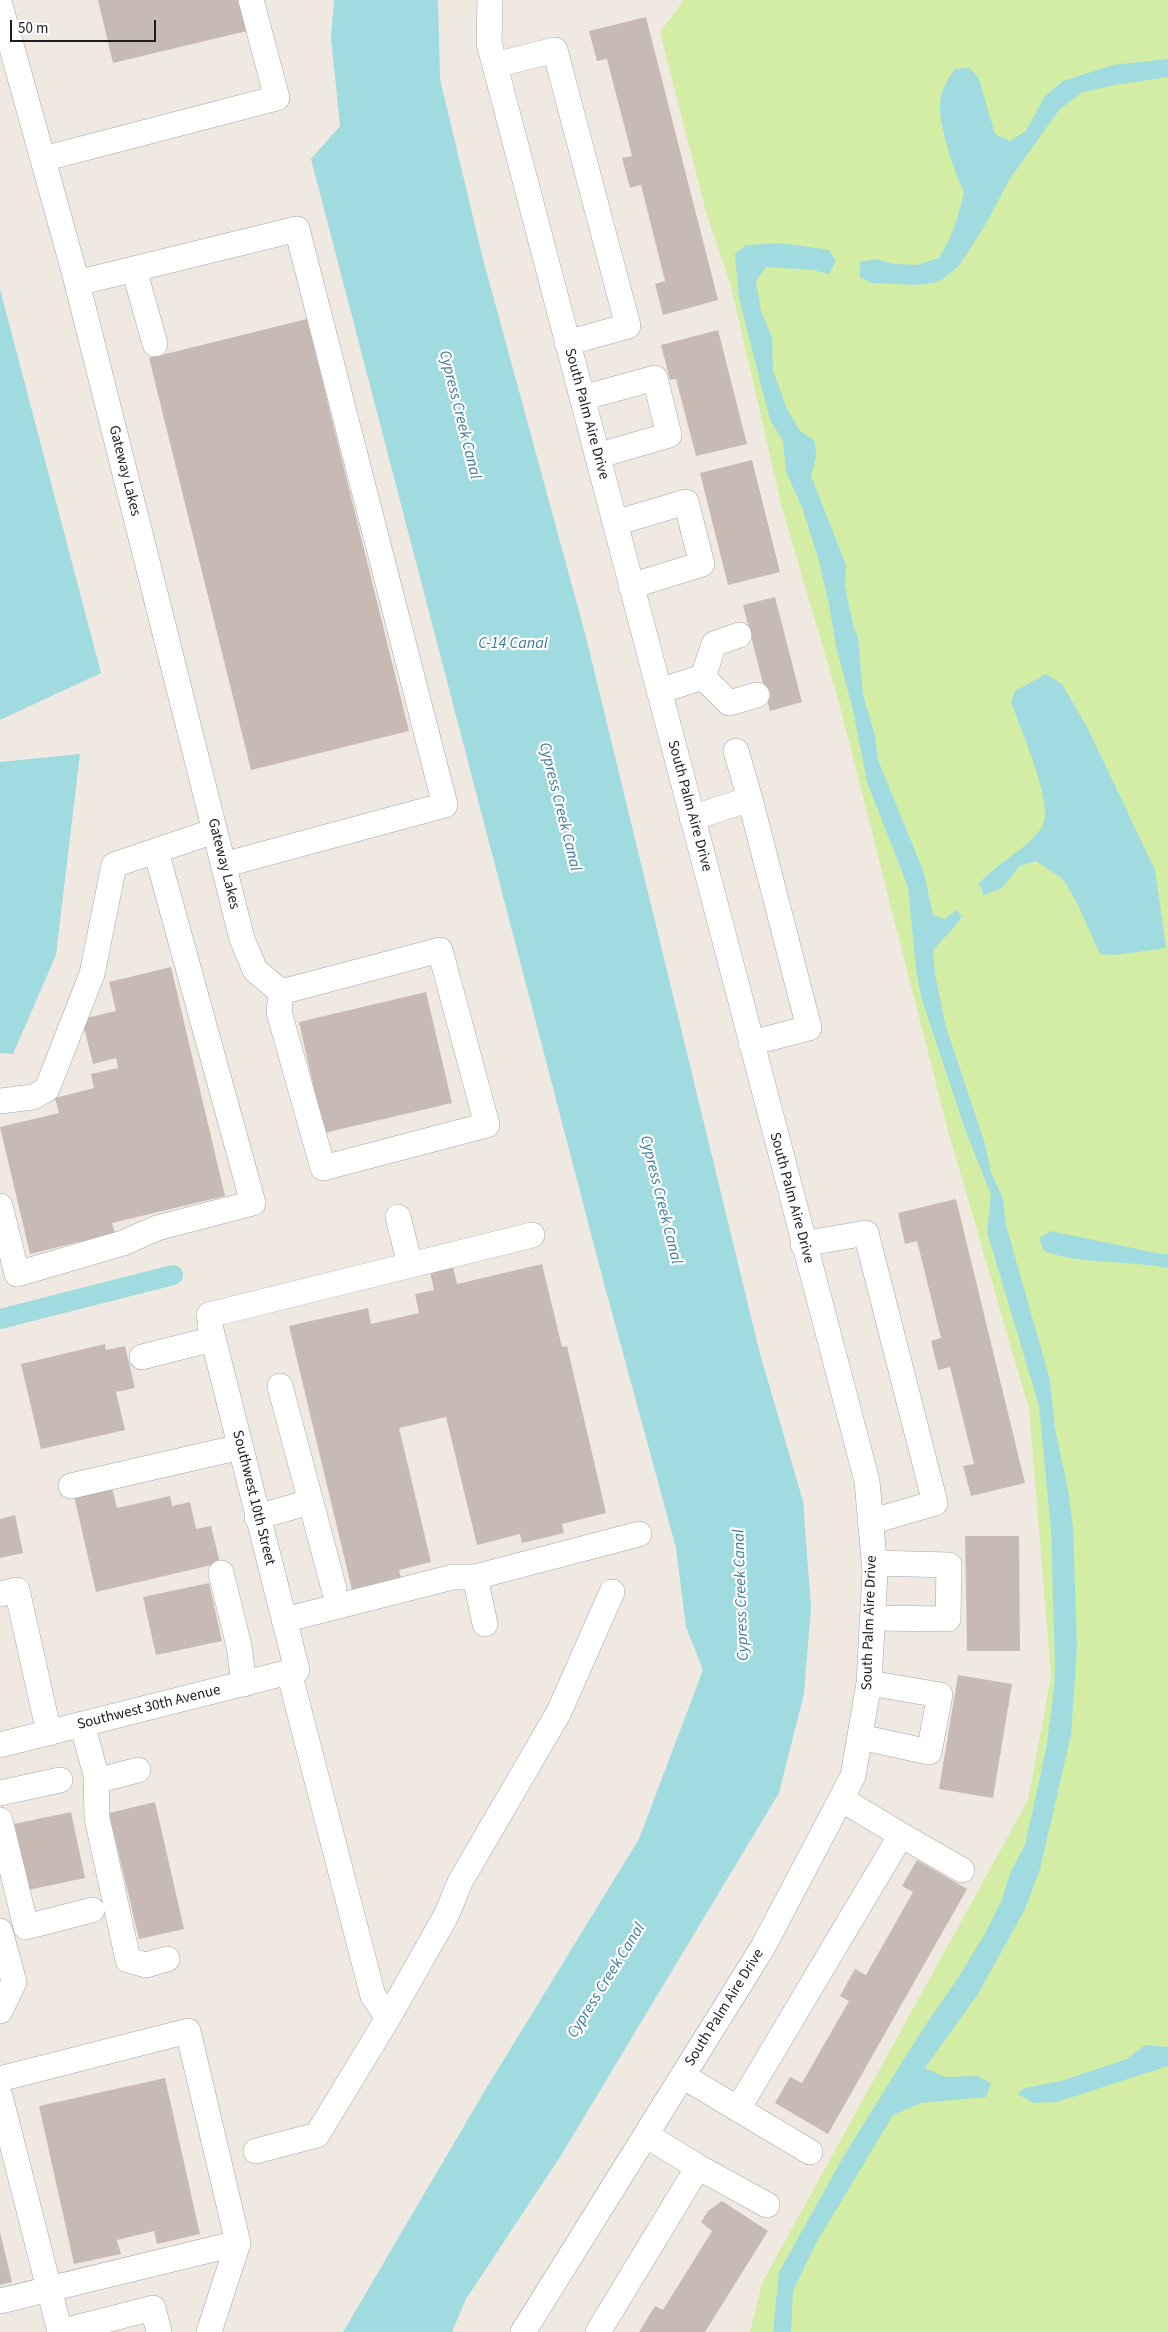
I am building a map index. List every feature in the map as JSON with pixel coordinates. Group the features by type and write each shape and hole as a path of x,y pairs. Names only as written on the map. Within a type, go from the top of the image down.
{"street":[{"path":"43,159 277,98 251,0"},
{"name":"South Palm Aire Drive","path":"490,0 489,43 803,1244 867,1481 874,1562 870,1683 853,1776 763,1947 523,2332"},
{"name":"Gateway Lakes","path":"0,5 77,283 242,939 255,970 281,992"},
{"path":"495,65 555,50 628,326 568,343"},
{"path":"77,283 296,229 445,805 223,865"},
{"path":"134,269 155,344"},
{"path":"582,398 655,378 669,435 597,456"},
{"path":"615,523 686,502 702,564 631,586"},
{"path":"702,677 714,644 739,635"},
{"path":"659,691 702,677"},
{"path":"702,677 730,703 757,695"},
{"path":"736,751 809,1028 751,1044"},
{"path":"692,818 750,799"},
{"path":"0,1101 33,1097 47,1089 92,974 114,865 214,831"},
{"path":"0,1206 17,1274 123,1243 157,1228 252,1203 156,851"},
{"path":"440,950 487,1125 323,1168 278,1012 281,992 440,950"},
{"path":"398,1217 410,1265"},
{"path":"803,1244 866,1233 935,1503 870,1522"},
{"path":"142,1357 210,1327 410,1265 532,1235"},
{"name":"Southwest 10th Street","path":"210,1327 284,1620 293,1671 373,1996 388,2018"},
{"path":"280,1386 334,1589"},
{"path":"71,1486 240,1447"},
{"path":"257,1517 310,1502"},
{"path":"284,1620 453,1577 475,1576 639,1534"},
{"path":"872,1618 948,1619 949,1565 874,1562"},
{"path":"221,1573 239,1646 244,1684"},
{"path":"475,1576 485,1624"},
{"path":"0,1594 17,1590 49,1733"},
{"path":"256,2151 317,2135 388,2018 447,1914 460,1882 559,1712 612,1592"},
{"name":"Southwest 30th Avenue","path":"0,1746 293,1671"},
{"path":"860,1737 929,1752 940,1695 870,1683"},
{"path":"82,1724 96,1781 97,1818 128,1960 146,1964 167,1959"},
{"path":"96,1781 138,1770"},
{"path":"0,1793 60,1780"},
{"path":"841,1799 962,1870"},
{"path":"0,1820 26,1927 92,1910"},
{"path":"738,2109 900,1835"},
{"path":"0,1931 14,1982 0,2011"},
{"path":"0,2079 188,2031 238,2243 209,2332"},
{"path":"683,2076 810,2152"},
{"path":"0,2096 59,2332 153,2308 159,2332"},
{"path":"646,2135 698,2167 767,2205"},
{"path":"598,2332 698,2167"},
{"path":"0,2301 238,2243"}],"green space":[{"path":"684,0 1168,0 1168,2332 750,2332 762,2283 1028,1800 1051,1676 1029,1409 947,1127 838,699 781,504 731,286 706,212 660,32"}],"water":[{"name":"C-14 Canal","path":"334,0 438,0 440,79 483,259 586,637 760,1354 803,1501 811,1607 804,1694 779,1793 560,2157 466,2299 452,2332 343,2332 484,2092 639,1839 703,1670 686,1627 676,1548 602,1276 311,159 340,126 331,38"},
{"path":"1168,59 1168,77 1115,85 1081,93 1059,110 1009,180 983,229 958,267 938,282 918,285 871,283 860,277 860,262 876,259 895,264 917,265 939,258 948,242 964,192 956,174 942,128 940,109 944,88 955,69 970,68 979,79 995,134 1010,141 1026,131 1045,96 1063,81 1113,65"},
{"path":"781,243 829,250 836,261 829,274 813,270 766,267 756,281 761,311 772,337 773,370 786,407 800,431 815,441 816,457 811,476 846,565 845,586 854,629 858,637 863,695 875,735 878,760 924,873 933,915 945,919 956,910 962,916 933,951 935,974 946,1027 985,1144 991,1172 1003,1199 1006,1225 1050,1380 1055,1428 1069,1495 1073,1529 1077,1646 1071,1735 1040,1869 1025,1909 978,1994 925,2068 945,2077 977,2076 991,2083 986,2097 921,2103 893,2115 815,2245 793,2291 791,2332 773,2332 779,2272 845,2154 984,1935 1001,1902 1011,1871 1025,1845 1046,1749 1054,1690 1055,1667 1051,1530 1039,1406 987,1232 991,1195 965,1129 921,997 916,969 908,887 867,782 853,710 836,647 829,604 817,554 802,507 786,472 783,441 770,420 739,298 735,254 746,245"},
{"path":"0,289 101,673 0,720"},
{"path":"1046,674 1062,684 1088,729 1155,870 1166,948 1115,955 1100,954 1077,903 1063,879 1036,861 1020,866 1002,888 984,895 979,884 994,869 1028,843 1042,827 1045,817 1040,785 1035,766 1011,702 1015,691"},
{"path":"80,754 56,955 13,1054 0,1053 0,762"},
{"path":"1051,1231 1168,1254 1168,1268 1074,1258 1044,1251 1039,1238"},
{"path":"1145,2045 1168,2047 1168,2066 1057,2102 1034,2103 1018,2094 1025,2088 1061,2081 1127,2059"}],"building":[{"path":"98,0 240,0 247,31 113,63"},
{"path":"646,17 718,300 663,315 655,284 665,281 641,185 630,188 622,158 632,156 607,59 597,61 589,31"},
{"path":"307,319 409,731 251,770 149,358"},
{"path":"718,330 747,444 696,456 676,379 670,380 661,345"},
{"path":"752,460 780,572 728,585 700,473"},
{"path":"775,597 802,702 770,711 743,605"},
{"path":"171,967 225,1196 112,1223 115,1233 30,1254 0,1127 59,1113 55,1098 94,1088 91,1074 118,1068 116,1058 93,1064 82,1019 116,1011 109,982"},
{"path":"426,992 452,1103 324,1133 299,1022"},
{"path":"956,1199 1025,1483 971,1496 963,1466 974,1464 950,1367 938,1370 931,1341 941,1338 917,1241 905,1244 898,1213"},
{"path":"542,1264 562,1347 567,1346 606,1513 562,1524 564,1533 522,1543 520,1534 477,1545 446,1417 399,1428 431,1562 399,1570 402,1582 353,1594 289,1326 368,1308 371,1324 419,1313 415,1294 434,1290 430,1272 453,1267 457,1284"},
{"path":"105,1344 106,1350 125,1346 135,1388 116,1392 125,1430 41,1449 21,1364"},
{"path":"112,1487 117,1508 170,1496 172,1506 190,1502 196,1529 211,1526 220,1563 96,1592 74,1496"},
{"path":"15,1515 23,1553 0,1558 0,1519"},
{"path":"965,1536 1019,1536 1020,1651 967,1651"},
{"path":"209,1583 222,1641 156,1655 143,1597"},
{"path":"958,1675 1012,1684 993,1798 939,1789"},
{"path":"155,1802 184,1929 139,1939 109,1813"},
{"path":"71,1812 85,1878 28,1890 14,1824"},
{"path":"917,1860 967,1889 828,2134 775,2103 790,2077 802,2083 849,2001 840,1996 855,1969 866,1975 913,1892 902,1886"},
{"path":"165,2078 200,2234 157,2244 154,2231 117,2240 121,2254 74,2264 39,2106"},
{"path":"722,2201 768,2231 705,2332 639,2332 655,2306 663,2310 712,2231 701,2222 708,2211"},
{"path":"0,2232 12,2282 0,2285"}],"waterway":[{"path":"0,1319 173,1275"}],"water label":[{"name":"Cypress Creek Canal","path":"459,415"},
{"name":"Cypress Creek Canal","path":"559,807"},
{"name":"Cypress Creek Canal","path":"660,1200"},
{"name":"Cypress Creek Canal","path":"742,1595"},
{"name":"Cypress Creek Canal","path":"607,1981"}]}
